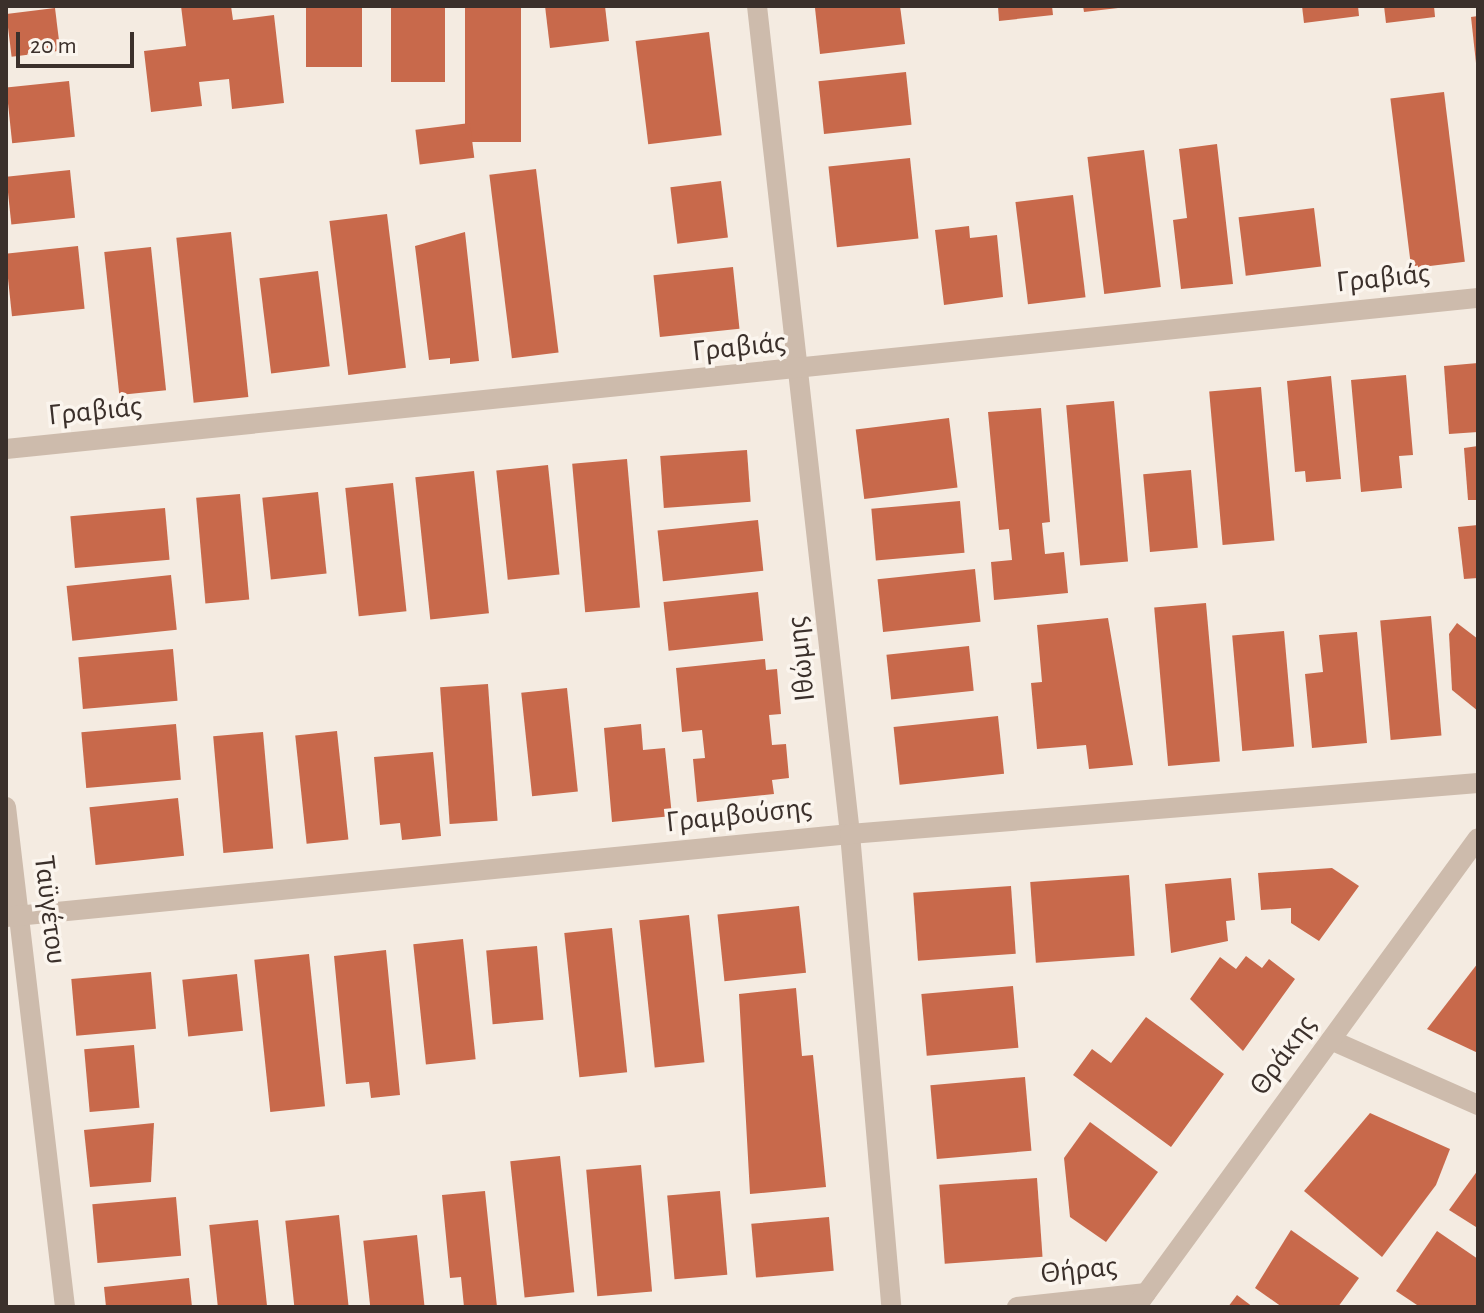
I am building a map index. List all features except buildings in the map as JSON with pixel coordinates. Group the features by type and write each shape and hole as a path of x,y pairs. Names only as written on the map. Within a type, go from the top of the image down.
{"street":[{"name":"Ιθώμης","path":"757,6 850,834 891,1307"},
{"name":"Γραβιάς","path":"6,449 800,371 1478,298"},
{"name":"Γραμβούσης","path":"14,916 850,834 1478,783"},
{"name":"Ταϋγέτου","path":"6,807 14,916 65,1307"},
{"name":"Θράκης","path":"1141,1300 1478,838"},
{"path":"1331,1040 1478,1105"},
{"name":"Θήρας","path":"1017,1307 1141,1300"}]}
